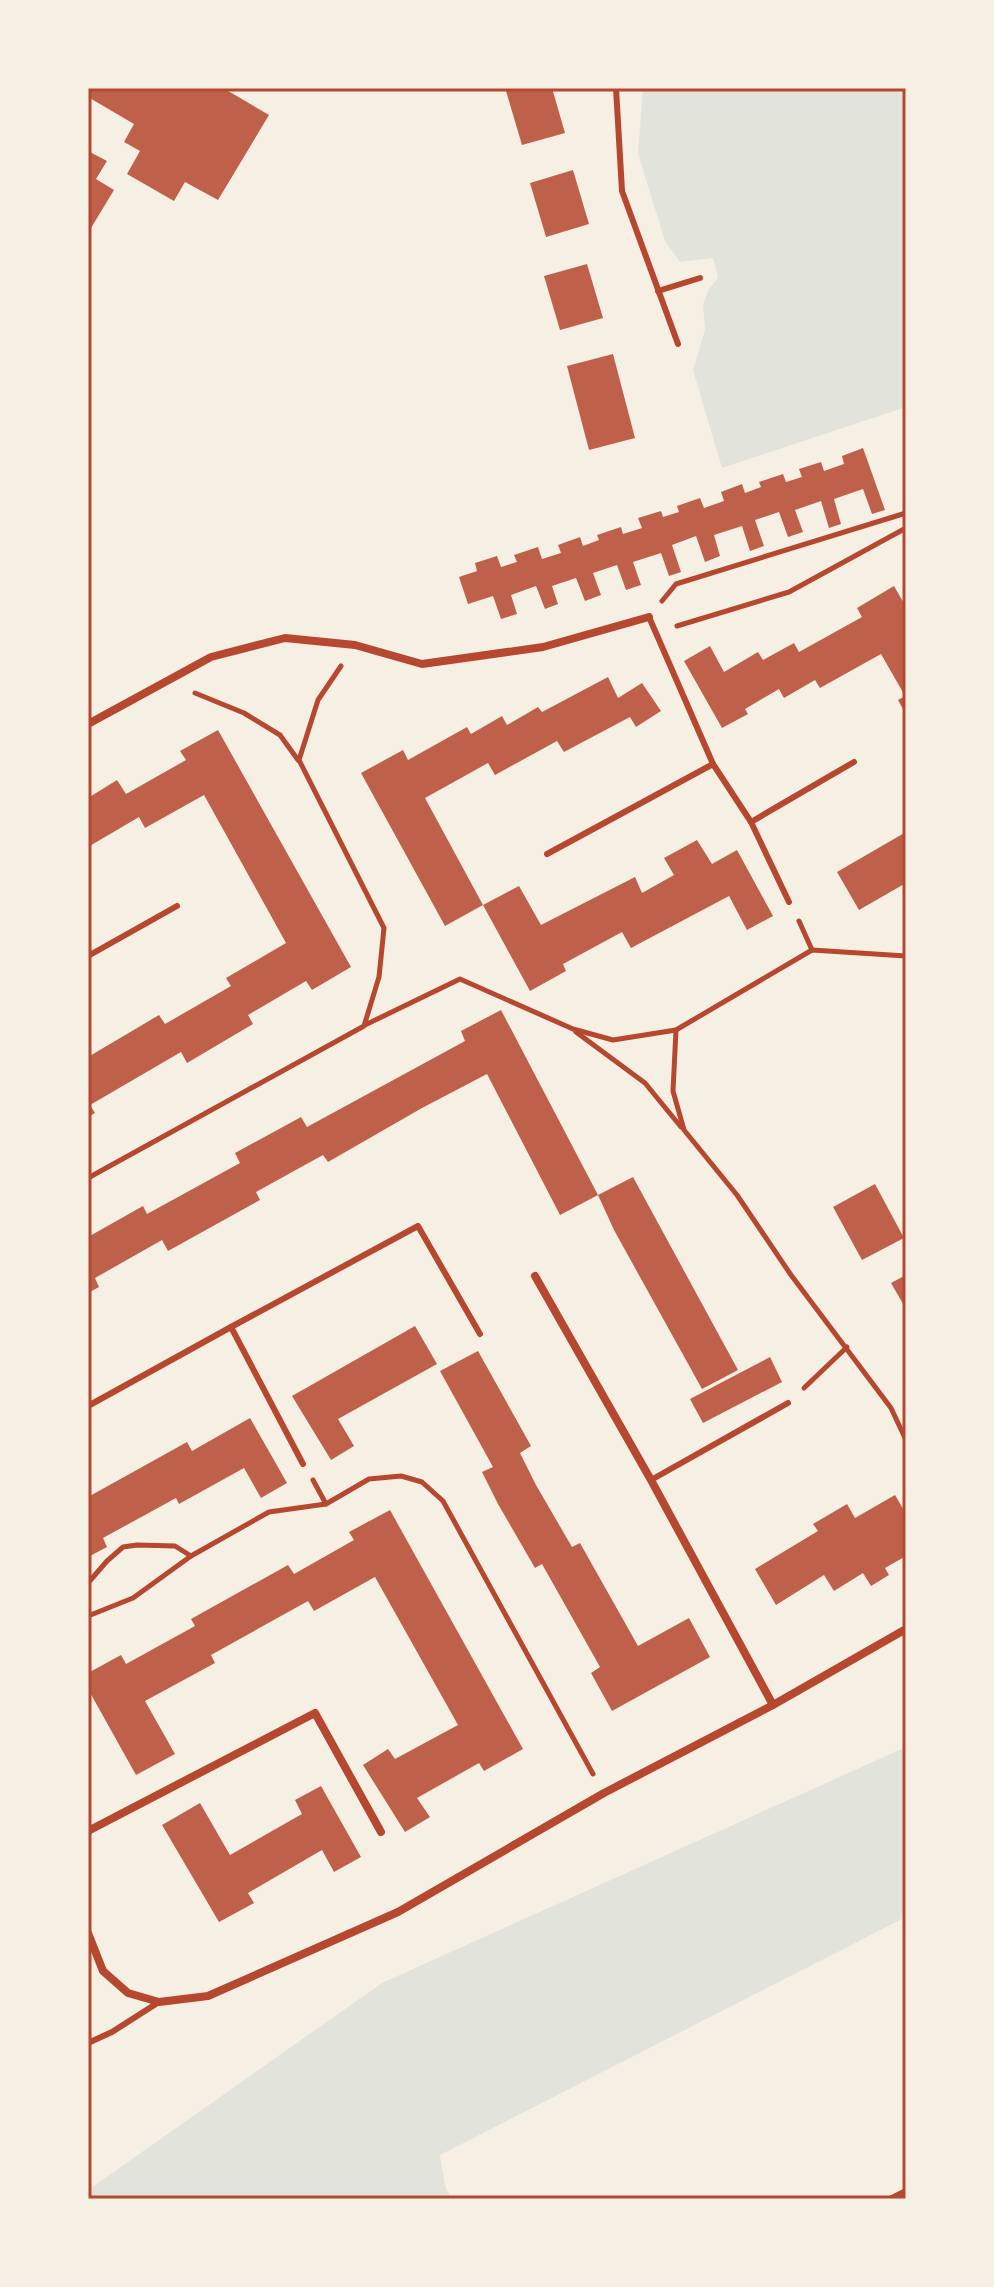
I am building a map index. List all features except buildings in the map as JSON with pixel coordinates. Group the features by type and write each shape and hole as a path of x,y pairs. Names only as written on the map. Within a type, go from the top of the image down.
{"street":[{"path":"88,724 211,657 285,638 355,645 422,664 543,647 649,617"},
{"path":"535,1276 651,1480 773,1705"},
{"path":"88,1933 103,1971 128,1993 159,2002 208,1996 398,1912 604,1793 773,1705 906,1629"},
{"path":"88,1831 315,1713 381,1832"}],"lane":[{"path":"616,88 622,191 678,344"},
{"path":"658,291 700,278"},
{"path":"649,617 713,764 751,822 789,902"},
{"path":"751,822 854,762"},
{"path":"547,854 713,764"},
{"path":"88,956 177,906"},
{"path":"88,1406 418,1226 480,1334"},
{"path":"231,1327 303,1464"},
{"path":"651,1480 788,1403"},
{"path":"88,2043 112,2032 159,2002"},
{"path":"890,2199 906,2191"}],"path":[{"path":"649,617 676,584 906,513"},
{"path":"656,633 789,592 906,528"},
{"path":"299,760 318,700 355,645"},
{"path":"165,682 244,713 280,735 299,760 384,928 379,977 364,1026"},
{"path":"789,902 812,950"},
{"path":"88,1178 364,1026 460,979 573,1029 613,1040 676,1030 812,950 906,956"},
{"path":"573,1029 645,1083 737,1195 791,1275 891,1408 906,1440"},
{"path":"676,1030 673,1091 684,1130"},
{"path":"788,1403 847,1347"},
{"path":"88,1616 133,1598 191,1556 269,1512 326,1504 369,1479 401,1476 422,1482 443,1501 604,1793"},
{"path":"88,1583 123,1547 175,1546 191,1556"}],"shaded area":[{"path":"643,88 906,88 906,407 722,468 693,370 705,330 703,305 708,290 718,278 713,258 680,262 665,241 638,154"},
{"path":"906,1747 906,1917 440,2155 445,2185 451,2199 88,2199 88,2190 382,1983"}]}
